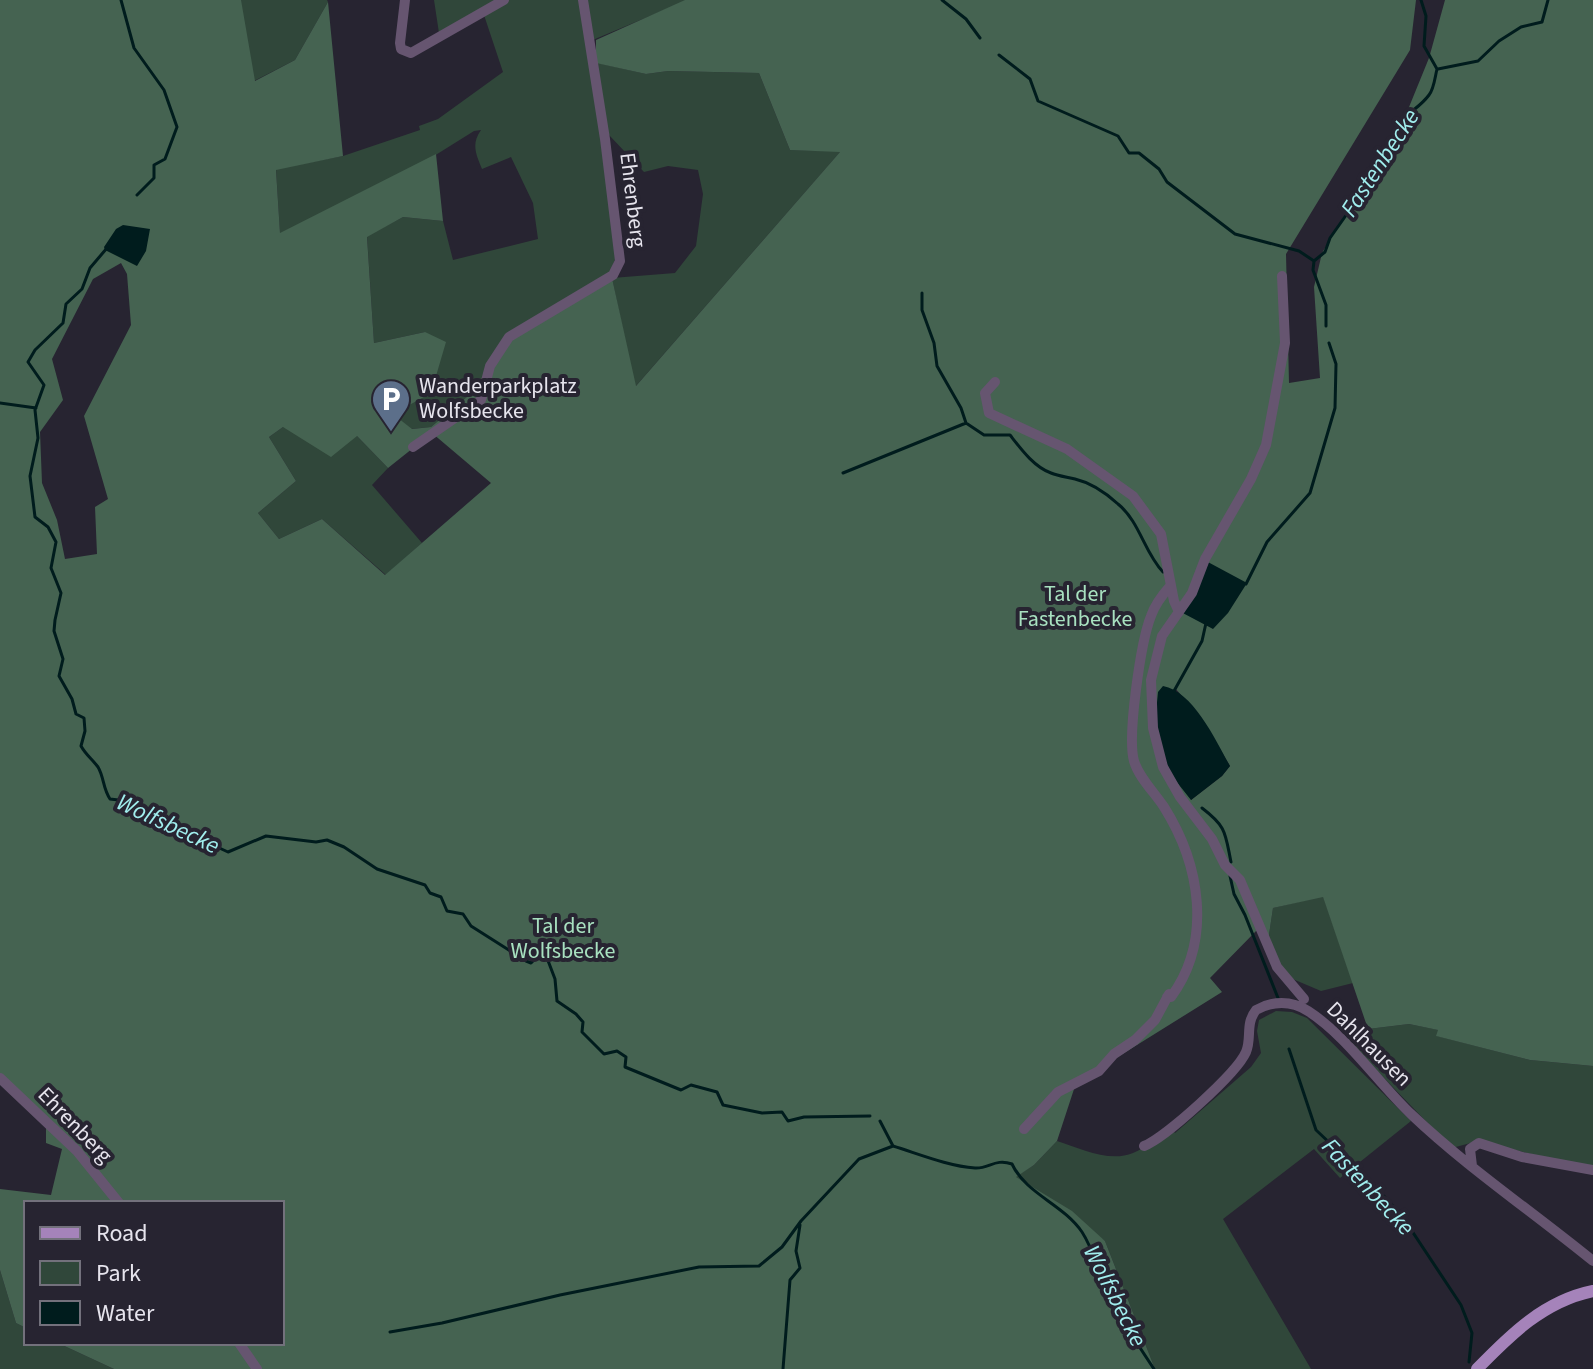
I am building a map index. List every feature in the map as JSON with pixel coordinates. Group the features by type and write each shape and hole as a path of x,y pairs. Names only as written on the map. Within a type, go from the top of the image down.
{"main road":[{"path":"1477,1369 1512,1334 1542,1311 1575,1295 1593,1291"}],"street":[{"path":"405,0 400,43 401,49 411,53 504,0"},
{"name":"Ehrenberg","path":"413,447 481,400 490,366 509,337 613,275 620,261 583,0"},
{"path":"1282,276 1285,343 1266,445 1251,479 1205,559 1192,593 1162,636 1151,680 1153,728 1163,767 1225,865 1240,880 1277,967 1304,999"},
{"path":"995,382 985,393 989,413 1067,449 1125,490 1147,512 1161,534 1179,612"},
{"path":"1024,1129 1058,1092 1099,1071 1114,1054 1135,1040 1155,1020 1168,995 1171,997 1187,971 1195,951 1197,902 1193,875 1172,822 1134,760 1137,681 1144,637 1152,612 1171,585"},
{"name":"Dahlhausen","path":"1144,1146 1182,1119 1235,1068 1248,1047 1248,1025 1256,1010 1274,1003 1299,1006 1318,1018 1411,1114 1473,1168 1593,1261"},
{"name":"Ehrenberg","path":"0,1078 77,1151 117,1201"},
{"path":"1473,1168 1470,1149 1479,1143 1522,1157 1593,1170"},
{"path":"240,1345 257,1369"}],"green space":[{"path":"0,0 241,0 255,81 295,60 328,2 343,156 276,170 280,233 436,154 443,221 403,217 367,237 374,343 425,332 446,342 431,393 393,414 412,429 431,427 486,381 510,334 612,278 636,386 840,152 790,150 759,73 668,71 646,74 596,63 596,40 685,0 1416,0 1410,50 1286,254 1289,383 1320,378 1314,287 1322,253 1407,112 1429,58 1445,0 1593,0 1593,1066 1530,1060 1436,1036 1438,1030 1409,1024 1368,1029 1323,897 1273,908 1267,948 1258,929 1210,978 1222,992 1076,1083 1057,1141 1034,1165 1016,1177 1072,1211 1105,1241 1155,1369 114,1369 62,1345 284,1345 284,1201 24,1201 24,1327 16,1323 0,1270 0,1189 51,1195 62,1149 46,1143 46,1124 0,1081","holes":["121,263 127,274 131,325 84,416 108,499 95,507 97,554 65,559 57,520 42,483 40,432 63,400 52,359 93,279","283,427 331,457 357,436 388,468 432,433 491,483 385,575 322,519 279,539 258,513 296,481 269,437","1175,688 1204,722 1230,766 1191,800"]},
{"path":"240,0 328,2 295,60 254,81"},
{"path":"434,0 498,0 439,33"},
{"path":"501,0 688,0 588,42 589,61 646,74 668,71 759,73 790,150 841,151 635,387 612,278 675,273 696,246 703,194 698,170 668,166 644,172 609,135 617,254 607,281 431,427 411,429 393,414 425,332 374,343 367,236 403,217 443,221 453,260 538,239 533,203 511,157 482,169 475,145 481,130 474,131 426,161 280,234 276,169 343,156 420,130 419,126 438,119 503,72 483,12"},
{"path":"283,427 357,436 388,468 372,485 422,543 386,575 322,519 279,539 258,513 296,481 269,437"},
{"path":"1323,896 1353,983 1321,991 1288,977 1267,948 1273,908"},
{"path":"1276,1011 1292,1012 1307,1018 1411,1121 1340,1178 1314,1149 1223,1219 1311,1369 1155,1369 1105,1241 1015,1177 1034,1165 1057,1141 1095,1153 1124,1156 1138,1151 1172,1129 1175,1133 1251,1067 1261,1053 1257,1031 1259,1020"},
{"path":"1409,1024 1439,1030 1437,1036 1530,1060 1593,1066 1593,1169 1478,1141 1452,1148 1346,1039 1368,1029"},
{"path":"0,1270 16,1323 24,1327 24,1345 62,1345 114,1369 0,1369"}],"water":[{"path":"123,225 150,229 146,251 137,266 105,250 116,229"},
{"path":"1206,561 1247,583 1228,613 1213,629 1179,611"},
{"path":"1163,686 1174,690 1194,707 1230,766 1191,800 1172,776 1154,733 1158,692"}],"waterway":[{"path":"121,0 134,48 164,90 177,127 165,159 154,165 154,178 137,195"},
{"path":"942,0 966,19 980,38"},
{"name":"Fastenbecke","path":"1326,326 1326,305 1313,270 1314,261 1325,252 1330,238 1397,143 1404,119 1431,92 1433,86 1437,69 1424,46 1426,16 1421,0"},
{"path":"1438,69 1478,61 1499,41 1521,27 1542,22 1548,0"},
{"path":"999,55 1030,79 1038,101 1118,136 1129,153 1139,153 1159,169 1167,182 1235,234 1299,251 1314,261"},
{"name":"Wolfsbecke","path":"107,248 90,268 82,289 66,304 63,323 35,350 28,362 44,385 35,410 38,438 30,476 35,517 48,527 56,542 51,568 61,593 54,631 63,659 59,676 72,699 76,714 84,718 81,746 98,767 110,799 127,801 147,817 191,840 202,840 228,852 266,836 316,842 327,840 344,847 377,869 425,885 430,893 441,897 447,911 463,914 471,926 526,961 531,963 539,955 547,958 555,979 557,1001 576,1014 583,1022 582,1032 604,1054 617,1051 626,1057 625,1067 681,1090 691,1085 717,1092 723,1105 762,1113 782,1112 788,1121 804,1117 870,1116"},
{"path":"922,293 922,310 934,343 937,366 966,423"},
{"name":"Fastenbecke","path":"1246,584 1267,542 1310,493 1335,408 1336,364 1329,343"},
{"path":"0,403 36,408"},
{"path":"843,473 966,423 984,435 1010,435 1028,457 1045,470 1087,483 1118,504 1132,519 1163,572"},
{"name":"Fastenbecke","path":"1174,691 1202,641 1206,623"},
{"name":"Fastenbecke","path":"1202,808 1224,831 1231,862"},
{"name":"Fastenbecke","path":"1230,876 1234,894 1278,998"},
{"name":"Fastenbecke","path":"1289,1049 1316,1130 1402,1216 1461,1305 1472,1333 1469,1362"},
{"name":"Wolfsbecke","path":"880,1121 893,1146 923,1156 975,1168 1001,1162 1012,1164 1026,1183 1082,1232 1114,1304 1154,1369"},
{"path":"390,1332 699,1267 759,1266 782,1247 801,1221 859,1159 893,1146"},
{"path":"783,1369 790,1280 800,1268 796,1251 800,1225"}],"place":[{"name":"Wanderparkplatz Wolfsbecke","path":"391,433"}],"park label":[{"name":"Tal der Fastenbecke","path":"1075,606"},
{"name":"Tal der Wolfsbecke","path":"563,938"}]}
